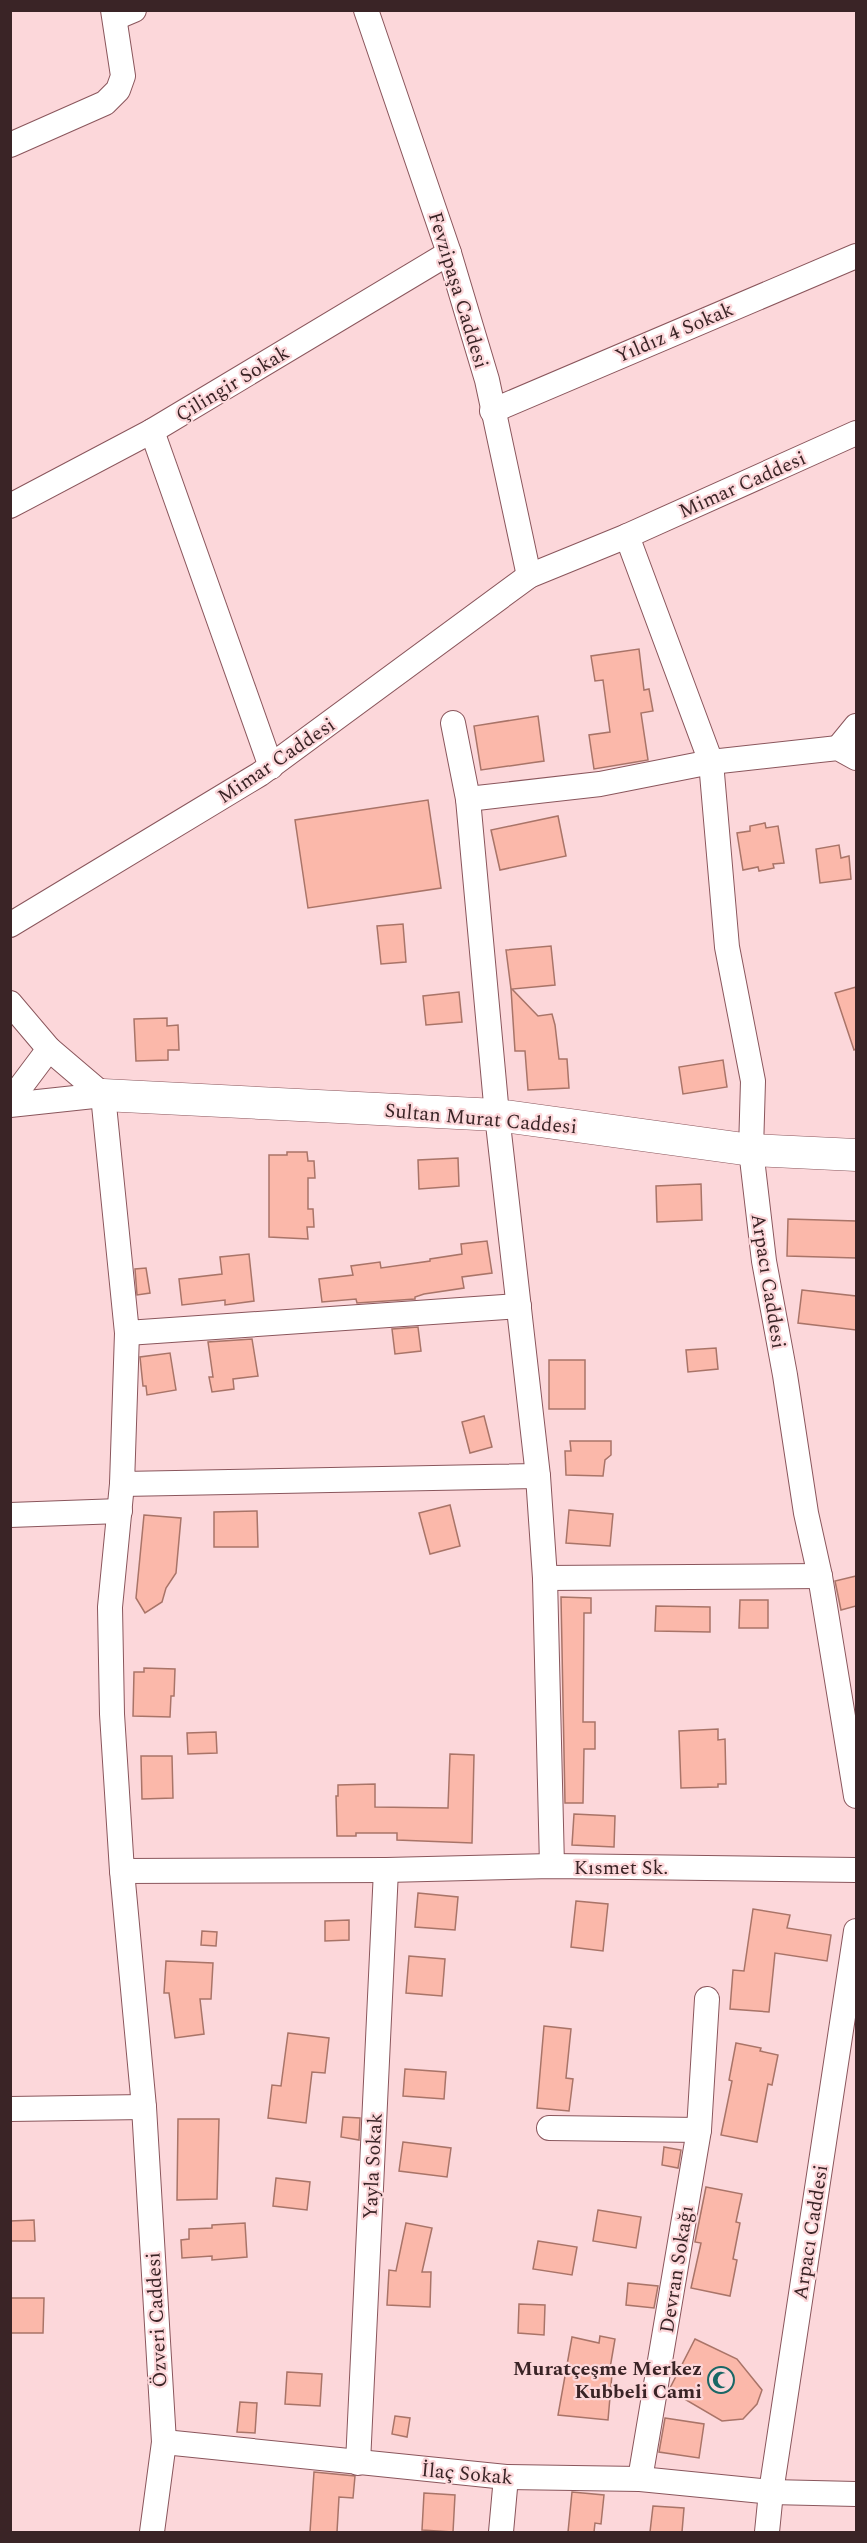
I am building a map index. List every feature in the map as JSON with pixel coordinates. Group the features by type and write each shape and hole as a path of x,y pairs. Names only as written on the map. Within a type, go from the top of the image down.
{"main road":[{"name":"Sultan Murat Caddesi","path":"103,1095 497,1115 751,1150 856,1155"}],"street":[{"name":"Fevzipaşa Caddesi","path":"366,10 448,253 487,380 529,576"},
{"path":"10,145 105,103 118,90 123,76 121,13"},
{"name":"Çilingir Sokak","path":"10,506 152,431 448,253"},
{"name":"Yıldız 4 Sokak","path":"492,411 856,255"},
{"path":"152,431 271,767"},
{"name":"Mimar Caddesi","path":"10,925 271,767 529,576 627,536 856,433"},
{"name":"Arpacı Caddesi","path":"627,536 711,762 727,947 753,1081 751,1150 764,1261 785,1375 806,1514 820,1576 856,1796"},
{"path":"453,723 468,799 497,1115 538,1476 545,1578 552,1866"},
{"path":"468,799 600,784 711,762 847,753 856,726"},
{"path":"10,1003 49,1049 103,1095"},
{"path":"10,1103 49,1049"},
{"path":"10,1103 103,1095"},
{"name":"Özveri Caddesi","path":"103,1095 127,1333 122,1484 110,1607 112,1714 122,1871 144,2107 164,2442 152,2532"},
{"path":"127,1333 519,1306"},
{"path":"122,1484 538,1476"},
{"path":"10,1515 120,1511"},
{"path":"545,1578 820,1576"},
{"name":"Kısmet Sk.","path":"122,1871 386,1870 552,1866 856,1870"},
{"name":"Yayla Sokak","path":"358,2463 386,1870"},
{"name":"Arpacı Caddesi","path":"767,2532 771,2492 856,1931"},
{"name":"Devran Sokağı","path":"640,2480 699,2130 706,1999"},
{"path":"10,2109 144,2107"},
{"path":"549,2128 699,2130"},
{"name":"İlaç Sokak","path":"164,2442 506,2477 640,2480 771,2492 856,2494"},
{"path":"501,2532 506,2477"}],"building":[{"path":"639,649 644,690 649,689 653,711 641,713 648,760 594,769 589,735 610,732 603,680 595,681 591,656"},
{"path":"538,716 544,761 481,770 474,726"},
{"path":"428,800 441,888 308,908 295,820"},
{"path":"558,816 566,856 500,870 491,830"},
{"path":"765,823 766,828 778,826 784,863 773,864 774,868 759,871 758,867 743,870 737,833 750,831 750,826"},
{"path":"839,845 841,858 849,856 851,879 820,883 816,849"},
{"path":"403,924 406,962 381,964 377,926"},
{"path":"551,946 555,985 512,989 538,1016 552,1014 559,1059 567,1059 569,1088 528,1090 525,1051 515,1051 506,950"},
{"path":"856,987 856,1049 854,1050 835,993"},
{"path":"459,992 462,1022 426,1025 423,996"},
{"path":"167,1018 167,1026 178,1025 179,1050 168,1050 168,1060 136,1061 134,1019"},
{"path":"723,1060 727,1087 683,1094 679,1067"},
{"path":"287,1152 307,1152 308,1161 314,1161 315,1178 308,1178 308,1209 313,1209 314,1227 307,1227 308,1239 269,1237 269,1155 287,1155"},
{"path":"458,1158 459,1186 419,1189 418,1160"},
{"path":"701,1184 702,1220 657,1222 656,1186"},
{"path":"788,1219 856,1221 856,1258 787,1256"},
{"path":"487,1241 492,1273 462,1277 464,1288 424,1294 415,1299 357,1303 356,1299 322,1302 319,1279 353,1275 351,1266 380,1262 381,1268 430,1261 430,1259 462,1254 461,1244"},
{"path":"249,1254 254,1301 225,1305 225,1300 182,1305 179,1279 222,1274 220,1257"},
{"path":"146,1268 150,1293 137,1295 135,1269"},
{"path":"802,1290 856,1296 856,1330 798,1323"},
{"path":"418,1327 421,1351 395,1354 392,1329"},
{"path":"252,1339 258,1376 233,1379 234,1389 212,1392 209,1377 213,1377 208,1342"},
{"path":"716,1348 718,1369 688,1372 686,1350"},
{"path":"170,1353 176,1390 147,1395 146,1386 143,1386 140,1357"},
{"path":"549,1360 585,1360 585,1409 549,1409"},
{"path":"484,1416 492,1447 470,1453 462,1422"},
{"path":"570,1441 611,1441 611,1455 605,1460 603,1476 566,1475 565,1451 571,1451"},
{"path":"450,1505 460,1546 430,1554 419,1513"},
{"path":"569,1510 613,1514 610,1546 566,1543"},
{"path":"257,1511 258,1547 214,1547 214,1512"},
{"path":"144,1515 181,1518 176,1573 166,1588 162,1602 145,1613 136,1598"},
{"path":"856,1576 856,1606 841,1610 835,1581"},
{"path":"561,1597 591,1598 591,1613 584,1613 583,1722 595,1722 595,1749 584,1749 583,1803 565,1803"},
{"path":"740,1600 768,1600 768,1628 739,1628"},
{"path":"656,1606 710,1607 710,1632 655,1631"},
{"path":"144,1668 175,1669 174,1696 171,1696 170,1717 133,1716 134,1672 144,1672"},
{"path":"718,1729 718,1740 725,1739 726,1784 718,1784 718,1787 681,1788 679,1731"},
{"path":"216,1732 217,1753 188,1754 187,1733"},
{"path":"450,1754 474,1755 472,1843 397,1840 397,1833 356,1833 356,1836 337,1836 338,1785 375,1784 375,1807 448,1808"},
{"path":"141,1756 172,1756 173,1798 142,1799"},
{"path":"574,1814 615,1816 614,1847 572,1845"},
{"path":"418,1893 458,1897 455,1930 415,1927"},
{"path":"576,1901 608,1904 603,1951 571,1947"},
{"path":"753,1909 790,1915 787,1928 831,1935 827,1961 775,1953 769,2012 730,2009 733,1970 744,1971"},
{"path":"349,1920 349,1940 325,1941 325,1921"},
{"path":"202,1931 217,1932 216,1946 201,1945"},
{"path":"409,1956 445,1959 442,1996 406,1993"},
{"path":"166,1961 213,1963 211,1999 200,1999 204,2034 175,2038 169,1993 164,1993"},
{"path":"544,2026 571,2029 566,2078 573,2079 569,2111 537,2108"},
{"path":"288,2033 329,2038 325,2073 312,2072 306,2123 268,2118 272,2085 281,2086"},
{"path":"736,2043 761,2048 760,2051 778,2055 772,2085 768,2084 757,2142 721,2135 732,2081 729,2080"},
{"path":"405,2069 446,2072 444,2099 403,2096"},
{"path":"343,2117 360,2118 359,2140 341,2137"},
{"path":"178,2119 219,2119 217,2199 177,2200"},
{"path":"403,2142 451,2148 447,2177 399,2171"},
{"path":"664,2147 681,2150 678,2168 662,2165"},
{"path":"276,2178 310,2182 307,2210 273,2206"},
{"path":"706,2187 742,2194 736,2222 740,2223 733,2259 737,2260 730,2296 691,2288 701,2243 695,2242"},
{"path":"598,2210 641,2217 636,2248 593,2241"},
{"path":"34,2220 35,2241 10,2241 10,2221"},
{"path":"245,2223 247,2257 212,2260 212,2256 182,2258 181,2240 189,2239 189,2229"},
{"path":"406,2223 432,2228 422,2272 431,2272 430,2307 387,2305 389,2270 396,2271"},
{"path":"538,2241 577,2247 572,2275 533,2269"},
{"path":"628,2283 658,2286 654,2308 626,2305"},
{"path":"10,2298 44,2298 43,2333 10,2333"},
{"path":"519,2304 545,2305 544,2335 518,2333"},
{"path":"600,2336 615,2339 609,2374 612,2374 608,2420 558,2415 572,2337 599,2343"},
{"path":"695,2339 737,2359 762,2390 757,2404 743,2419 722,2421 669,2390"},
{"path":"287,2372 322,2374 320,2406 285,2404"},
{"path":"240,2402 257,2403 255,2433 237,2432"},
{"path":"395,2416 410,2418 407,2437 392,2434"},
{"path":"665,2418 704,2424 699,2458 659,2452"},
{"path":"314,2472 355,2476 353,2498 339,2497 337,2532 310,2532"},
{"path":"572,2492 604,2495 601,2524 595,2523 594,2532 568,2532"},
{"path":"424,2493 455,2495 453,2532 422,2530"},
{"path":"653,2506 684,2508 682,2532 650,2532"}],"place":[{"name":"Muratçeşme Merkez Kubbeli Cami","path":"721,2380"}]}
